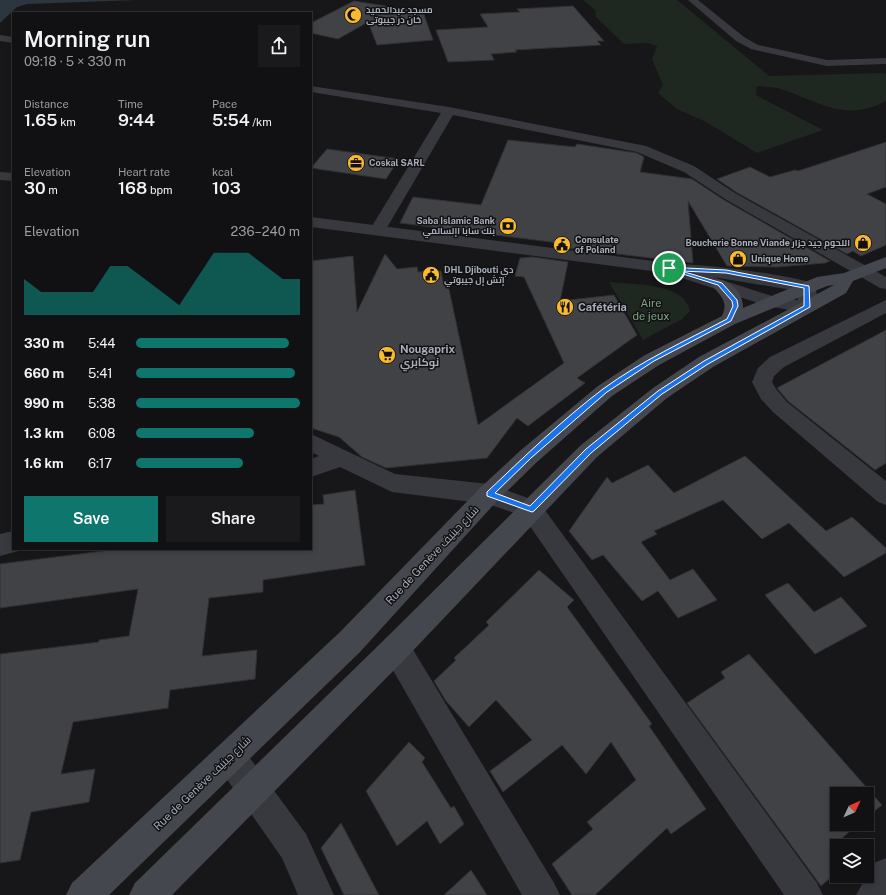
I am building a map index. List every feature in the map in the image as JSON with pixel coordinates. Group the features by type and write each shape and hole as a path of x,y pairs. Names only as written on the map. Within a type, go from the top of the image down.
{"main road":[{"path":"856,275 886,262"},
{"name":"Rue de Genève شارع جينيف","path":"84,895 350,642 489,494 529,456 605,391 652,360 730,320 773,302 807,297 840,289 856,275"},
{"path":"720,284 734,300 736,306 730,320"},
{"name":"Rue de Genève شارع جينيف","path":"147,895 396,648 589,451 660,393 807,297"}],"street":[{"path":"692,0 740,39 755,47 827,63 886,61"},
{"path":"0,38 12,40"},
{"path":"312,89 449,111 641,149 689,169 856,275 886,284"},
{"path":"377,231 449,111"},
{"path":"0,176 12,178"},
{"path":"312,222 669,268 726,272 807,297"},
{"path":"669,268 773,302"},
{"path":"886,306 777,362 765,373 762,382 768,394 780,407 886,495"},
{"path":"312,442 392,483 489,494 532,509 805,895"},
{"path":"312,468 341,457"},
{"path":"0,545 12,542"},
{"path":"396,648 542,895"},
{"path":"230,757 255,789 294,846 316,895"},
{"path":"874,895 886,875"}],"green space":[{"path":"583,0 677,0 769,76 882,73 886,74 886,101 872,107 859,110 846,110 822,105 781,89 757,86 756,95 823,130 757,153 706,122 677,109 658,93 663,85 652,59 657,46 647,43 624,44 596,17 595,10"},
{"name":"Aire de jeux","path":"609,282 644,285 669,290 679,295 686,302 690,311 682,319 643,340"}],"shaded area":[{"path":"0,0 136,0 27,4 17,7 0,23"}],"building":[{"path":"354,1 423,12 433,40 377,45 368,22 338,39 312,33 312,22"},
{"path":"573,6 604,41 597,41 601,45 515,50 517,52 491,54 494,60 448,62 436,30 488,27 480,14 520,12 517,9"},
{"path":"508,140 575,147 577,144 637,153 644,157 640,172 692,179 724,200 830,261 825,263 777,267 727,266 688,201 693,263 567,248 567,244 400,223 413,197 481,205"},
{"path":"886,142 886,187 867,194 886,204 886,245 861,256 853,251 847,254 736,192 717,179 750,167 770,177 795,170 798,171"},
{"name":"Coskal SARL","path":"327,149 399,159 386,179 312,168"},
{"name":"Nougaprix نوكابري","path":"385,254 397,269 417,267 418,272 441,271 443,281 447,280 478,425 564,363 524,277 515,276 520,258 533,257 568,262 560,301 614,295 637,335 577,378 585,383 528,426 517,418 487,458 386,468 362,457 339,437 312,428 312,261 353,256 357,312"},
{"path":"886,330 886,463 875,470 788,401 777,388"},
{"path":"745,456 826,531 852,517 886,548 886,553 844,577 789,523 762,539 723,500 654,531 657,534 641,542 670,580 693,569 717,600 678,618 658,591 642,601 603,555 592,560 569,531 607,477 612,483 648,465 674,493"},
{"path":"355,490 365,565 263,580 263,592 209,598 202,656 257,650 255,679 170,690 168,708 73,722 61,774 95,769 89,802 31,812 20,860 0,863 0,654 99,642 99,640 129,636 138,589 0,608 0,564 111,550 312,550 312,505 324,504 323,495"},
{"path":"539,570 574,600 567,607 652,724 649,726 706,809 671,834 667,828 595,895 572,895 552,864 593,829 587,822 636,780 611,742 586,774 562,745 503,792 490,771 532,740 496,700 469,727 446,701 434,681 456,660 454,658 489,625 486,622"},
{"path":"788,583 814,612 841,597 867,626 815,654 765,595"},
{"path":"749,654 866,787 830,787 830,831 850,831 841,839 830,839 830,878 821,886 687,703 725,678 721,672"},
{"path":"409,742 425,758 422,762 451,808 454,806 464,824 440,844 427,821 397,846 366,791"},
{"path":"874,796 882,805 874,811"},
{"path":"341,823 379,895 344,895 321,848"},
{"path":"471,870 487,895 444,895"}],"place":[{"name":"مسجد عبدالحمید خان در جیبوتی","path":"353,15"},
{"name":"Coskal SARL","path":"356,163"},
{"name":"Saba Islamic Bank بنك سابا اإلسالمي","path":"508,226"},
{"name":"Boucherie Bonne Viande اللحوم جيد جزار","path":"863,243"},
{"name":"Consulate of Poland","path":"562,245"},
{"name":"Unique Home","path":"738,259"},
{"name":"DHL Djibouti دي إتش إل جيبوتي","path":"431,275"},
{"name":"Cafétéria","path":"565,307"},
{"name":"Nougaprix نوكابري","path":"387,355"}],"route":[{"path":"669,268 710,270 744,274 807,287 807,307 706,362 660,393 589,451 532,509 489,494 499,487 529,456 605,391 652,360 730,320 736,306 728,291 720,284 669,268"}]}
